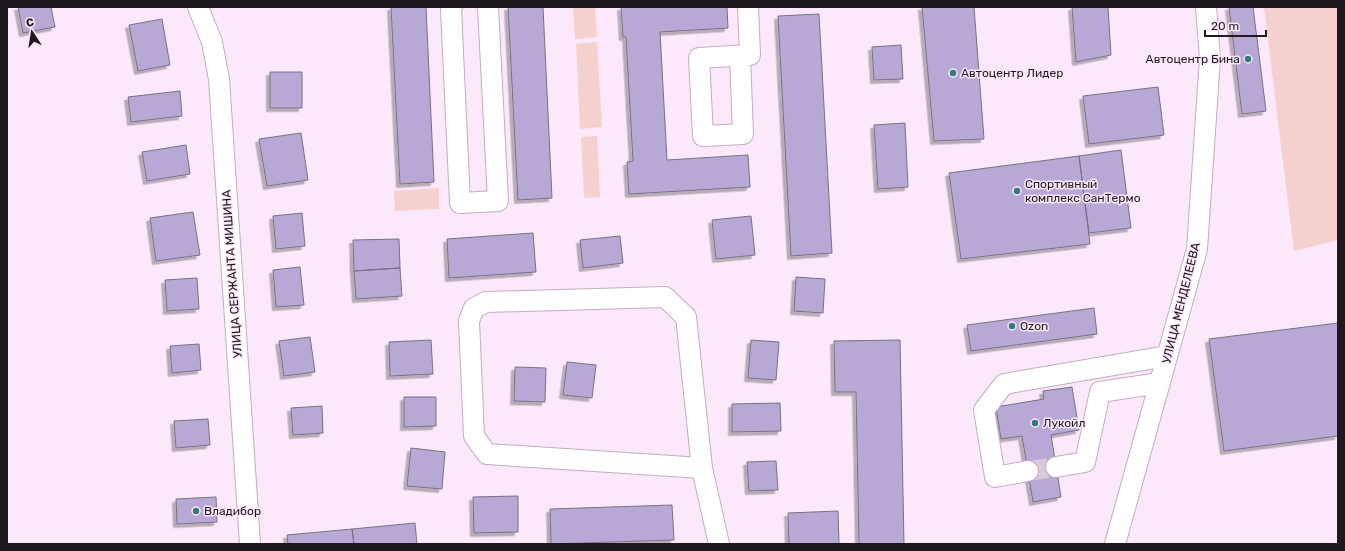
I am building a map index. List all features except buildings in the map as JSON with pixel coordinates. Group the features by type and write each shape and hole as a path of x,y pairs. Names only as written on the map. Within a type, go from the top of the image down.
{"street":[{"name":"УЛИЦА СЕРЖАНТА МИШИНА","path":"198,7 212,42 219,79 250,544"},
{"path":"452,7 460,203 498,201 488,7"},
{"path":"740,56 750,55 748,7"},
{"name":"УЛИЦА МЕНДЕЛЕЕВА","path":"1115,544 1197,249 1210,58 1206,7"},
{"path":"702,468 487,454 474,436 469,321 474,308 486,302 665,297 686,317 702,468 719,544"},
{"path":"1028,471 995,477 984,410 1004,384 1167,356"},
{"path":"1056,467 1085,462 1100,392 1160,383"}],"shaded area":[{"path":"573,7 595,7 597,37 575,39"},
{"path":"1264,7 1338,7 1338,240 1294,251"},
{"path":"597,42 602,127 580,129 576,44"},
{"path":"597,136 600,197 584,198 581,137"},
{"path":"439,188 439,209 395,211 394,191"}],"tunnel":[{"path":"1028,471 1056,467"}],"place":[{"name":"Автоцентр Бина","path":"1248,59"},
{"name":"Автоцентр Лидер","path":"953,73"},
{"name":"Спортивный комплекс СанТермо","path":"1017,191"},
{"name":"Ozon","path":"1012,326"},
{"name":"Лукойл","path":"1035,423"},
{"name":"Владибор","path":"196,511"}]}
